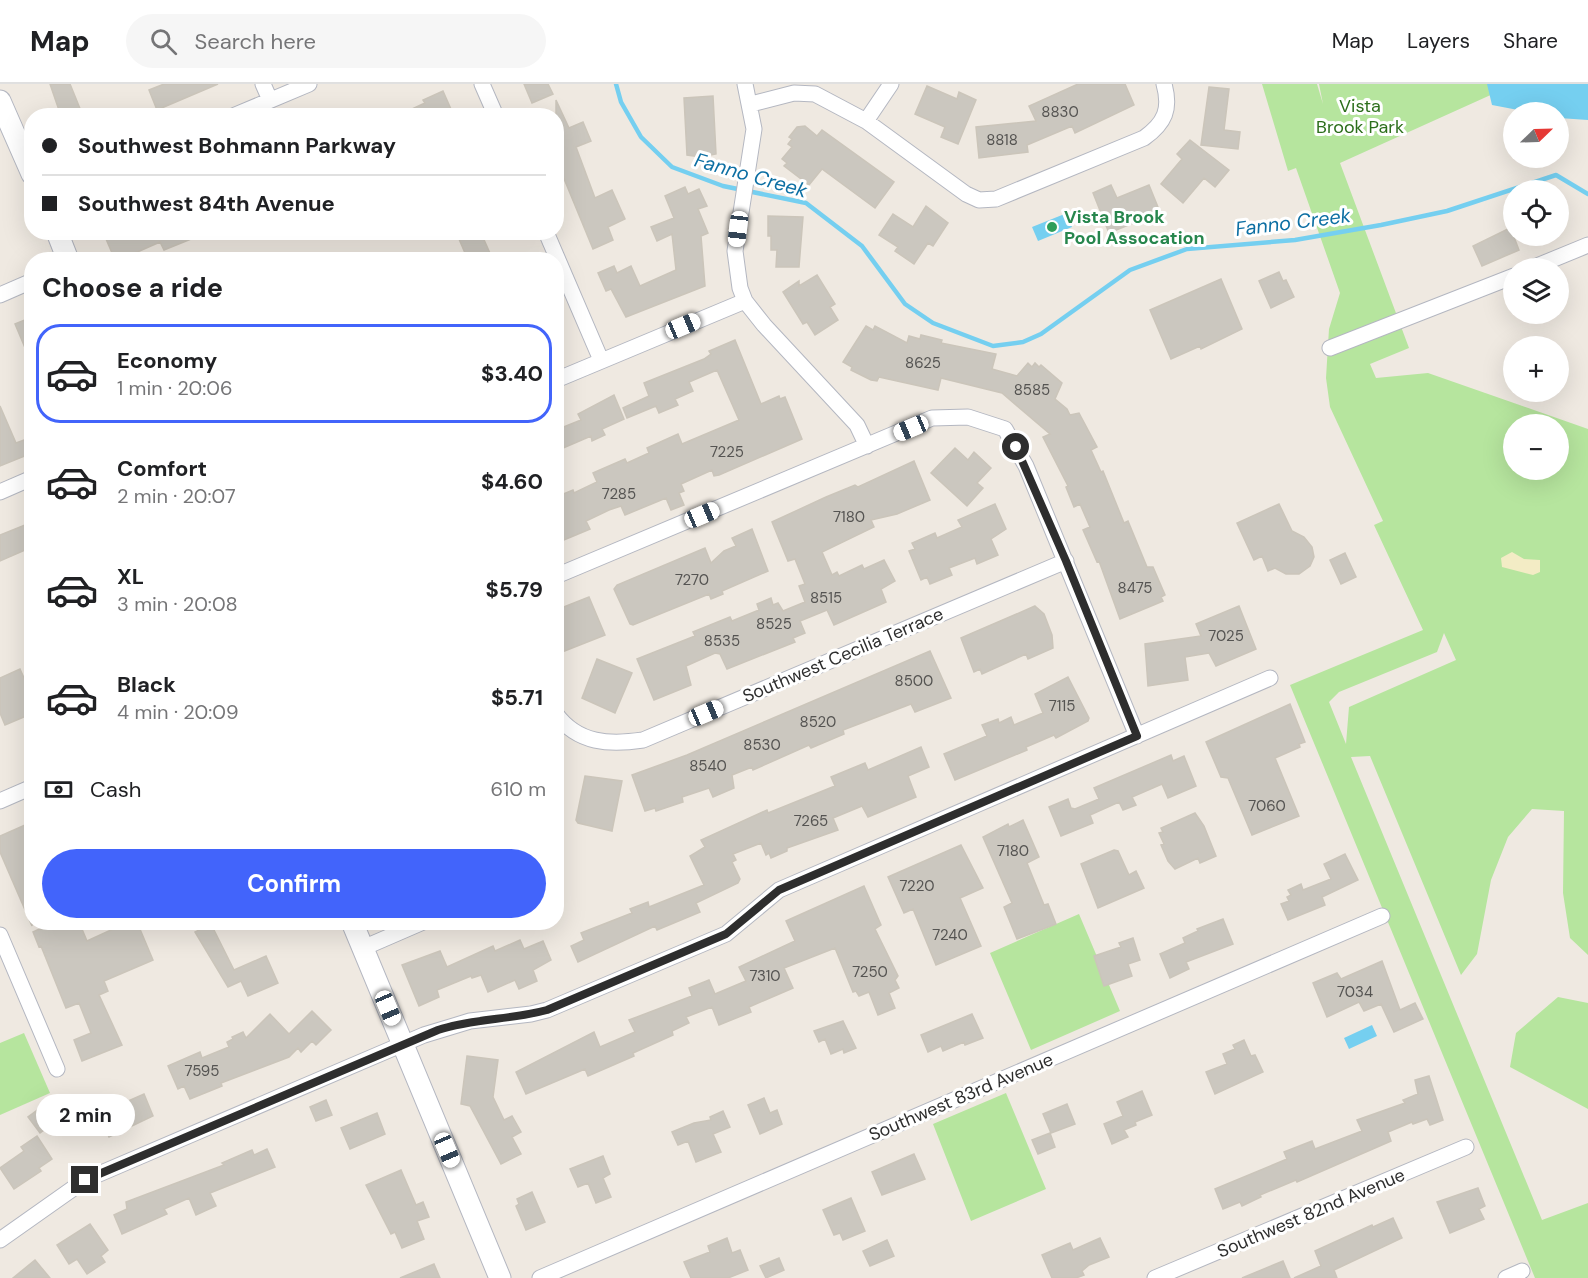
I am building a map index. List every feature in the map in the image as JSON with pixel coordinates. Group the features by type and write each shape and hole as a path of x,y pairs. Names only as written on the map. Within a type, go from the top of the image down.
{"main road":[{"path":"0,101 24,156"},
{"path":"355,930 500,1278"}],"street":[{"path":"263,84 270,100"},
{"path":"252,108 309,84"},
{"path":"482,84 492,108"},
{"path":"745,84 751,104 754,129 741,206 735,263 745,301 782,345 849,415 867,446"},
{"path":"866,121 891,84"},
{"path":"751,104 794,93 815,94 866,121 966,194 980,200 996,199 1144,138 1159,127 1168,110 1164,84"},
{"path":"1557,258 1584,247"},
{"path":"564,274 601,360"},
{"path":"1330,348 1503,280"},
{"path":"0,295 24,284"},
{"path":"564,376 745,301"},
{"path":"564,573 933,418 968,417 1005,429 1026,466 1137,736"},
{"path":"0,492 24,482"},
{"name":"Southwest Cecilia Terrace","path":"564,723 585,738 619,743 643,740 1066,561"},
{"path":"0,1240 85,1180 403,1044 470,1021 547,1010 726,934 779,890 1270,678"},
{"path":"0,801 24,790"},
{"name":"Southwest 83rd Avenue","path":"540,1278 1382,916"},
{"path":"363,948 405,930"},
{"path":"0,935 57,1069"},
{"name":"Southwest 82nd Avenue","path":"1155,1278 1466,1147"},
{"path":"1506,1278 1522,1271"}],"green space":[{"name":"Vista Brook Park","path":"1262,84 1317,84 1323,104 1319,84 1515,84 1340,163 1409,348 1370,364 1376,378 1428,373 1503,399 1503,402 1511,402 1545,414 1503,414 1503,480 1569,480 1569,422 1588,429 1588,955 1570,938 1563,893 1564,811 1532,809 1508,837 1491,880 1477,954 1461,975 1370,756 1351,757 1542,1220 1588,1203 1588,1278 1535,1278 1290,685 1423,630 1374,525 1383,521 1330,407 1326,378 1329,329 1340,293 1296,168 1288,171","holes":["1444,633 1456,660 1349,707 1346,744 1329,702 1339,692 1437,652"]},
{"path":"1079,914 1120,1011 1031,1050 990,953"},
{"path":"1558,997 1588,1003 1588,1109 1510,1067 1516,1033"},
{"path":"24,1033 50,1093 0,1115 0,1043"},
{"path":"1006,1093 1046,1189 971,1221 933,1124"}],"sand":[{"path":"1512,552 1524,559 1540,560 1540,572 1533,575 1502,567 1501,558"}],"water":[{"path":"1487,84 1588,84 1588,120 1569,119 1569,102 1503,102 1503,107 1492,105"},
{"name":"Vista Brook Pool Assocation","path":"1067,213 1072,227 1038,241 1032,227"},
{"path":"1372,1025 1377,1036 1349,1049 1344,1038"}],"building":[{"path":"50,84 70,84 80,108 58,108"},
{"path":"164,84 218,84 162,108 156,108 149,90"},
{"path":"524,84 548,84 553,94 532,103"},
{"path":"1078,84 1125,84 1134,105 1075,133 1072,126 1027,145 1028,152 979,158 976,127 1036,121 1029,106"},
{"path":"927,86 957,99 959,92 976,100 958,144 941,137 945,127 915,114"},
{"path":"1209,87 1229,89 1224,130 1240,132 1238,149 1201,145"},
{"path":"443,91 450,108 414,108 425,103 423,100"},
{"path":"713,96 716,154 701,157 687,155 684,98"},
{"path":"564,117 569,128 583,122 591,141 576,147 595,198 612,190 625,219 608,227 613,240 593,249 564,179"},
{"path":"805,126 817,136 822,130 894,182 875,208 822,169 809,185 784,166 787,163 782,159 792,147 788,144 792,139 789,137 797,127"},
{"path":"1190,140 1229,170 1215,187 1204,178 1183,203 1161,184 1182,159 1177,154"},
{"path":"1111,185 1117,198 1149,185 1160,212 1109,233 1093,193"},
{"path":"685,187 688,194 699,189 707,206 698,209 708,233 701,236 705,286 626,317 611,289 606,291 598,273 614,266 617,273 631,266 640,286 676,270 672,234 657,241 651,227 674,218 665,196"},
{"path":"926,206 948,223 933,246 928,243 914,264 895,251 898,247 879,235 893,214 913,227"},
{"path":"768,216 803,217 799,267 776,267 777,250 771,250"},
{"path":"1503,231 1503,246 1517,246 1519,250 1482,266 1473,246"},
{"path":"106,240 189,240 164,250 160,242 137,252 112,252"},
{"path":"459,240 484,240 489,252 465,252"},
{"path":"1279,272 1283,281 1286,280 1294,297 1271,308 1259,281"},
{"path":"817,275 835,304 830,307 838,320 815,335 807,322 803,324 783,292 799,281 799,286"},
{"path":"1221,279 1242,329 1201,349 1200,346 1171,359 1150,310"},
{"path":"24,320 24,345 15,324"},
{"path":"866,326 873,330 875,326 907,343 909,336 920,339 921,335 942,340 941,343 996,354 992,369 1017,376 1028,363 1032,367 1035,363 1039,367 1041,365 1062,383 1055,399 1067,409 1070,415 1079,413 1097,447 1091,450 1101,472 1103,471 1124,523 1128,521 1147,567 1153,567 1165,595 1161,597 1163,601 1120,619 1099,561 1097,562 1083,530 1090,527 1080,504 1074,507 1066,487 1068,486 1043,437 1050,434 1002,393 941,378 938,390 879,377 877,381 851,370 852,367 843,362"},
{"path":"735,340 761,404 779,396 780,399 785,397 802,439 719,475 714,476 712,470 681,484 684,491 679,493 684,505 671,510 666,498 625,515 621,506 586,521 590,529 564,540 564,494 573,490 574,493 597,482 593,473 625,459 627,463 649,453 647,448 678,434 682,444 739,420 717,370 689,382 693,391 675,399 678,405 659,413 656,406 627,418 623,408 649,396 644,383 704,359 711,354 709,351"},
{"path":"614,395 624,419 602,429 605,435 592,441 591,436 564,448 564,427 581,420 578,414"},
{"path":"0,406 16,443 24,440 24,456 0,466"},
{"path":"955,448 968,460 974,452 991,468 977,483 983,488 967,506 931,473"},
{"path":"914,461 930,500 897,514 871,520 874,527 822,552 832,575 837,572 839,576 862,565 864,569 884,560 895,581 881,589 886,602 834,625 827,610 800,621 805,633 793,638 795,642 727,669 720,654 715,653 686,666 691,685 654,700 637,659 695,636 693,632 730,617 732,621 759,610 757,604 771,598 773,605 778,603 783,611 805,602 799,586 805,584 795,559 788,561 772,522"},
{"path":"995,504 1006,529 991,539 998,555 977,564 975,558 949,568 952,575 930,584 927,577 921,580 909,551 915,549 912,543 935,533 937,538 962,527 958,520"},
{"path":"1279,504 1292,531 1304,537 1312,547 1314,557 1310,566 1299,574 1286,574 1275,568 1268,571 1262,556 1254,560 1237,523"},
{"path":"24,525 24,550 0,561 0,535"},
{"path":"752,529 768,571 722,591 723,594 711,599 709,594 633,625 630,624 614,589 617,585 705,548 711,563 724,551 736,546 732,538"},
{"path":"1345,553 1356,577 1341,584 1330,560"},
{"path":"589,597 605,635 564,651 564,607"},
{"path":"1035,606 1044,614 1052,635 1053,648 1028,659 1026,654 982,674 980,669 974,672 961,638"},
{"path":"1239,606 1256,649 1216,666 1209,653 1185,657 1188,680 1148,686 1145,644 1201,636 1196,624"},
{"path":"930,651 951,698 915,712 911,704 843,730 844,734 811,748 809,745 753,770 752,767 732,775 734,788 713,797 709,788 682,797 683,802 656,811 655,808 645,811 632,775 687,755"},
{"path":"597,659 632,673 615,713 582,698"},
{"path":"20,669 24,678 24,717 5,725 0,713 0,678"},
{"path":"1068,677 1089,718 1088,721 1056,738 1054,735 1026,747 1027,750 955,780 944,754 987,736 982,725 998,719 999,723 1011,717 1014,725 1043,713 1035,694"},
{"path":"1290,704 1305,742 1299,744 1300,747 1275,758 1299,816 1252,835 1228,778 1221,777 1206,742"},
{"path":"921,747 929,767 908,776 916,797 868,817 862,806 833,818 838,830 787,848 787,851 771,858 769,853 766,855 761,843 733,854 736,860 732,862 740,879 738,883 696,903 700,912 657,930 655,926 578,962 571,946 584,940 581,933 632,913 630,909 648,902 649,907 704,885 690,856 705,847 701,840 767,810 768,813 835,786 831,777 865,763 868,770"},
{"path":"1171,755 1173,761 1184,756 1196,786 1168,798 1162,784 1132,797 1136,805 1123,810 1119,802 1090,815 1093,823 1061,836 1049,807 1068,799 1071,808 1075,809 1099,799 1094,788"},
{"path":"585,776 622,781 612,831 578,823 576,820"},
{"path":"1195,813 1204,826 1216,856 1200,863 1198,858 1175,869 1168,861 1159,833 1163,832 1161,828"},
{"path":"1023,820 1039,857 1027,863 1044,905 1048,904 1056,924 1017,939 1004,907 1012,903 983,837 1008,824 1009,827"},
{"path":"24,826 24,908 0,852 0,836"},
{"path":"961,845 983,888 960,898 981,946 936,965 913,909 904,913 888,877"},
{"path":"1114,850 1118,851 1129,875 1136,871 1144,888 1098,908 1081,864"},
{"path":"1345,854 1358,880 1322,897 1325,905 1288,920 1281,904 1289,901 1287,897 1291,895 1288,890 1301,884 1303,890 1331,879 1324,864"},
{"path":"864,886 881,925 875,929 898,976 895,980 899,988 889,993 895,1008 878,1015 869,992 859,996 856,991 853,992 835,948 784,968 793,988 749,1007 751,1012 719,1025 712,1007 686,1017 689,1023 672,1031 673,1035 633,1053 634,1056 588,1076 585,1069 526,1094 516,1072 594,1032 600,1047 635,1032 629,1020 692,996 689,988 709,980 715,994 746,981 739,967 795,941 786,921"},
{"path":"1223,919 1233,944 1186,962 1189,969 1170,978 1160,954 1185,943 1183,938 1198,931 1197,929"},
{"path":"37,930 82,930 87,941 111,930 140,930 153,960 104,981 108,991 99,995 122,1045 82,1061 74,1040 91,1033 79,1003 66,1008 33,932"},
{"path":"214,930 234,970 266,956 278,983 248,996 241,981 228,987 195,932"},
{"path":"1133,938 1140,960 1128,964 1132,976 1104,986 1094,956 1121,947 1119,943"},
{"path":"520,940 524,949 543,941 551,960 533,970 537,981 519,989 515,980 488,992 481,975 472,978 471,976 437,990 439,997 419,1006 402,965 440,951 447,967 493,946 495,951"},
{"path":"1382,961 1400,1010 1415,1003 1423,1019 1394,1032 1381,1004 1364,1011 1359,1002 1327,1017 1313,983 1337,973 1341,979"},
{"path":"312,1011 331,1030 316,1045 312,1041 301,1052 298,1048 289,1057 221,1083 222,1086 190,1099 184,1086 178,1089 168,1066 200,1052 202,1058 229,1047 227,1042 233,1039 232,1037 243,1032 246,1038 270,1014 289,1034"},
{"path":"972,1014 983,1038 965,1045 964,1042 943,1051 941,1046 928,1052 921,1035"},
{"path":"843,1021 856,1048 844,1053 843,1049 831,1054 825,1039 819,1042 814,1031"},
{"path":"1244,1040 1251,1056 1255,1055 1263,1072 1215,1094 1206,1072 1227,1064 1223,1054 1235,1049 1233,1045"},
{"path":"467,1056 498,1060 493,1097 504,1120 512,1116 521,1132 512,1137 521,1154 501,1164 470,1106 461,1104"},
{"path":"1429,1076 1443,1120 1430,1125 1427,1119 1413,1124 1412,1122 1388,1132 1391,1141 1297,1182 1296,1180 1260,1195 1261,1197 1242,1206 1240,1202 1223,1209 1215,1189 1287,1159 1284,1152 1312,1141 1315,1149 1362,1131 1357,1120 1405,1103 1403,1100 1418,1094 1415,1080"},
{"path":"1142,1091 1152,1115 1135,1122 1136,1125 1124,1130 1128,1137 1112,1144 1104,1124 1123,1116 1117,1102"},
{"path":"144,1094 153,1116 109,1137 99,1114"},
{"path":"764,1098 770,1113 777,1110 782,1124 760,1134 748,1105"},
{"path":"51,1100 63,1116 40,1133 28,1117"},
{"path":"326,1100 332,1115 316,1121 310,1107"},
{"path":"1067,1104 1075,1124 1051,1133 1043,1114"},
{"path":"723,1111 730,1127 713,1134 721,1152 696,1162 688,1141 678,1145 672,1132 694,1123 711,1120 710,1117"},
{"path":"377,1113 385,1134 350,1149 341,1128"},
{"path":"1050,1133 1055,1147 1038,1154 1032,1140"},
{"path":"37,1136 52,1159 39,1168 41,1171 14,1189 0,1168 24,1151 21,1147"},
{"path":"267,1149 275,1167 210,1193 216,1206 196,1215 189,1198 164,1209 167,1214 122,1234 114,1215 127,1209 126,1202 224,1165 222,1163 252,1150 254,1155"},
{"path":"914,1154 925,1179 882,1195 872,1172"},
{"path":"603,1156 610,1174 603,1178 611,1197 596,1203 588,1183 578,1187 570,1169"},
{"path":"401,1170 416,1205 423,1202 429,1217 417,1221 424,1239 402,1248 395,1232 391,1234 366,1185"},
{"path":"1478,1188 1485,1206 1479,1209 1484,1219 1450,1233 1437,1202"},
{"path":"532,1192 545,1222 526,1230 516,1206 519,1204 517,1199"},
{"path":"851,1198 865,1231 843,1240 840,1233 834,1235 823,1210"},
{"path":"1393,1218 1402,1238 1334,1270 1337,1278 1294,1278 1321,1266 1315,1251"},
{"path":"90,1224 108,1250 101,1256 105,1262 87,1274 77,1259 69,1264 57,1245"},
{"path":"727,1238 732,1253 740,1250 748,1270 728,1278 691,1278 684,1262 710,1252 708,1246"},
{"path":"1100,1238 1109,1257 1089,1265 1082,1271 1084,1275 1076,1278 1052,1278 1042,1255 1070,1243 1073,1250"},
{"path":"887,1240 894,1256 870,1266 863,1251"},
{"path":"779,1258 784,1270 766,1278 760,1266"},
{"path":"35,1260 50,1278 13,1278"},
{"path":"1283,1261 1290,1278 1242,1278"},
{"path":"434,1264 440,1278 400,1278"}],"waterway":[{"name":"Fanno Creek","path":"616,84 621,102 641,137 672,167 723,186 806,203 862,246 905,304 933,323 993,346 1023,342 1041,334 1130,270 1187,249 1295,240 1381,225 1447,211 1556,175 1588,194"}],"place":[{"name":"Vista Brook Pool Assocation","path":"1052,227"}],"route":[{"path":"85,1180 438,1030 470,1021 547,1010 726,934 779,890 1137,736 1066,561 1016,447"}]}
